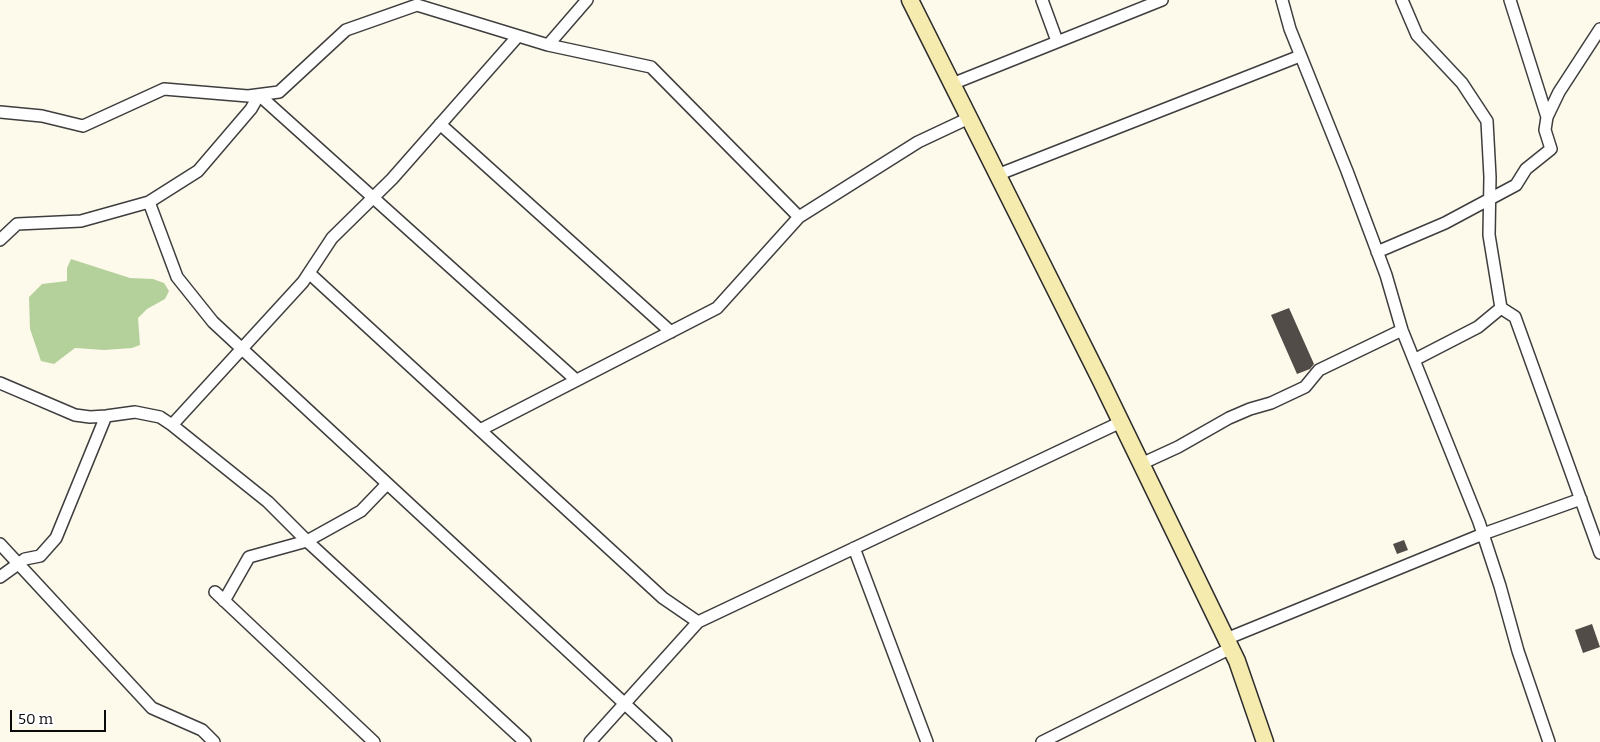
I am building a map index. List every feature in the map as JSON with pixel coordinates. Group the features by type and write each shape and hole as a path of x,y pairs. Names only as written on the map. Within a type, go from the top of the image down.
{"street":[{"path":"548,45 587,0"},
{"path":"910,0 1229,643 1265,742"},
{"path":"1042,0 1057,42"},
{"path":"952,84 1162,0"},
{"path":"1282,0 1300,56 1347,171 1386,275 1402,330 1482,534 1500,586 1518,651 1549,742"},
{"path":"1402,0 1417,35 1462,83 1487,120 1489,235 1501,308 1515,317 1600,553"},
{"path":"1510,0 1547,117"},
{"path":"0,112 42,116 83,126 164,89 248,96 279,92 346,30 419,3 548,45 651,67 799,217"},
{"path":"1377,252 1446,223 1516,185 1526,169 1551,149 1545,130 1547,117 1559,92 1600,29"},
{"path":"172,424 303,282 332,238 392,179 518,36"},
{"path":"997,175 1300,56"},
{"path":"259,95 576,380"},
{"path":"0,240 17,224 81,221 149,202 198,171 251,109 259,95"},
{"path":"480,430 717,308 799,217 918,142 969,118"},
{"path":"440,124 671,332"},
{"path":"149,202 177,277 213,322 666,742"},
{"path":"309,273 663,598 698,622"},
{"path":"1414,360 1478,327 1501,308"},
{"path":"1141,464 1178,447 1229,418 1271,403 1305,387 1319,370 1402,330"},
{"path":"0,383 75,415 90,417 135,412 160,417 172,424 268,502 307,541 525,742"},
{"path":"0,577 26,559 40,556 56,538 106,416"},
{"path":"590,742 698,622 1121,422"},
{"path":"224,601 248,558 307,541 361,511 387,484"},
{"path":"1042,742 1229,643 1482,534 1580,499"},
{"path":"0,544 152,708 202,730 214,742"},
{"path":"854,548 927,742"},
{"path":"215,592 374,742"}],"green space":[{"path":"71,259 130,278 153,279 164,283 169,291 165,299 147,309 138,318 140,345 132,348 104,350 75,348 54,364 41,361 30,329 29,297 42,284 67,281 67,268"}],"building":[{"path":"1289,308 1314,364 1310,369 1297,374 1271,315"},
{"path":"1404,540 1408,550 1397,554 1393,544"},
{"path":"1592,624 1600,647 1583,653 1575,630"}]}
